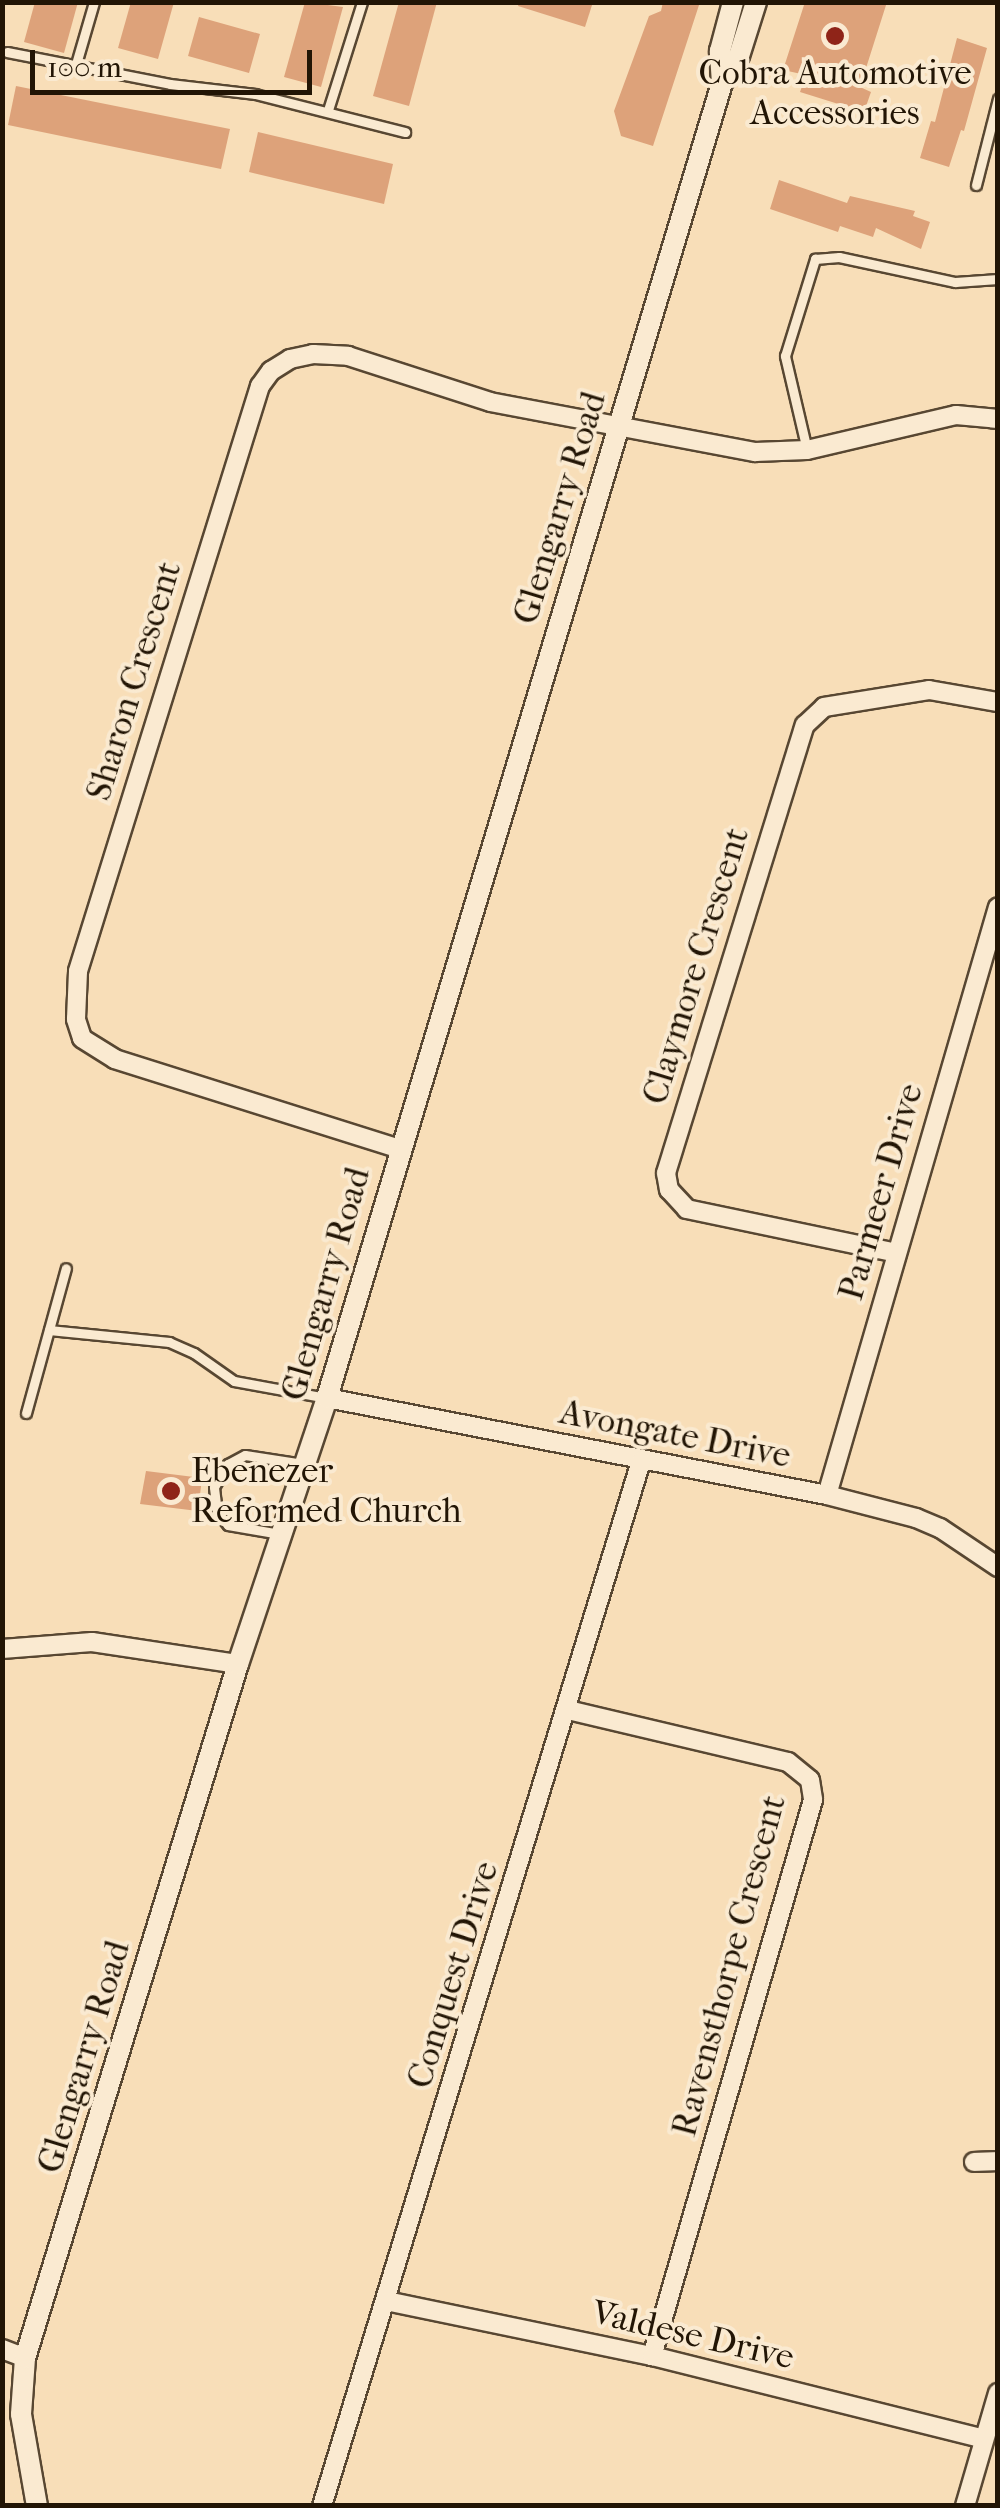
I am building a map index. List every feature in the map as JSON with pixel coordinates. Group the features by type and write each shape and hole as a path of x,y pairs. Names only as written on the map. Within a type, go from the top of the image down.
{"street":[{"name":"Glengarry Road","path":"722,83 720,51 733,2"},
{"name":"Glengarry Road","path":"37,2506 22,2414 25,2358 238,1664 328,1398 722,83 739,56 756,2"},
{"name":"Sharon Crescent","path":"400,1149 115,1060 82,1038 76,1019 74,995 84,952 260,386 271,372 290,359 313,354 348,356 490,402 755,452 807,450 956,415 998,419"},
{"name":"Claymore Crescent","path":"896,1253 687,1210 668,1190 666,1173 805,725 824,706 928,690 998,702"},
{"name":"Parmeer Drive","path":"827,1496 998,907"},
{"name":"Avongate Drive","path":"328,1398 827,1496 916,1518 940,1528 998,1567"},
{"name":"Conquest Drive","path":"322,2506 641,1461"},
{"path":"2,1649 92,1642 238,1664"},
{"name":"Ravensthorpe Crescent","path":"568,1710 788,1762 810,1780 813,1800 652,2356"},
{"path":"974,2162 998,2161"},
{"name":"Valdese Drive","path":"386,2301 652,2356 984,2438"},
{"path":"2,2349 25,2358"},
{"path":"965,2506 998,2393"}],"lane":[{"path":"76,64 94,2"},
{"path":"328,110 362,2"},
{"path":"7,52 328,110 405,132"},
{"path":"976,184 998,99"},
{"path":"807,450 785,356 815,259 839,257 955,282 998,279"},
{"path":"26,1412 66,1268"},
{"path":"49,1330 168,1342 194,1353 234,1381 328,1398"},
{"path":"282,1534 228,1525 216,1512 214,1487 228,1464 244,1454 305,1465"}],"building":[{"path":"35,2 78,2 64,53 24,42"},
{"path":"131,2 174,2 158,59 118,48"},
{"path":"305,2 343,7 321,87 284,77"},
{"path":"399,2 437,2 409,106 373,96"},
{"path":"519,2 593,2 585,27 518,6"},
{"path":"663,2 700,2 653,146 621,136 614,111 649,16 661,11"},
{"name":"Cobra Automotive Accessories","path":"805,2 887,2 860,87 871,92 864,112 800,92 806,75 783,70"},
{"path":"199,17 260,34 249,73 188,56"},
{"path":"957,38 987,48 964,131 961,130 949,167 920,158 931,121 935,122"},
{"path":"16,86 230,129 221,169 8,125"},
{"path":"258,132 393,164 384,204 249,172"},
{"path":"779,180 847,203 850,196 915,211 913,216 930,222 921,249 876,228 873,237 840,226 838,232 770,209"},
{"name":"Ebenezer Reformed Church","path":"146,1471 202,1478 198,1511 140,1504"}],"place":[{"name":"Cobra Automotive Accessories","path":"835,36"},
{"name":"Ebenezer Reformed Church","path":"171,1491"}]}
